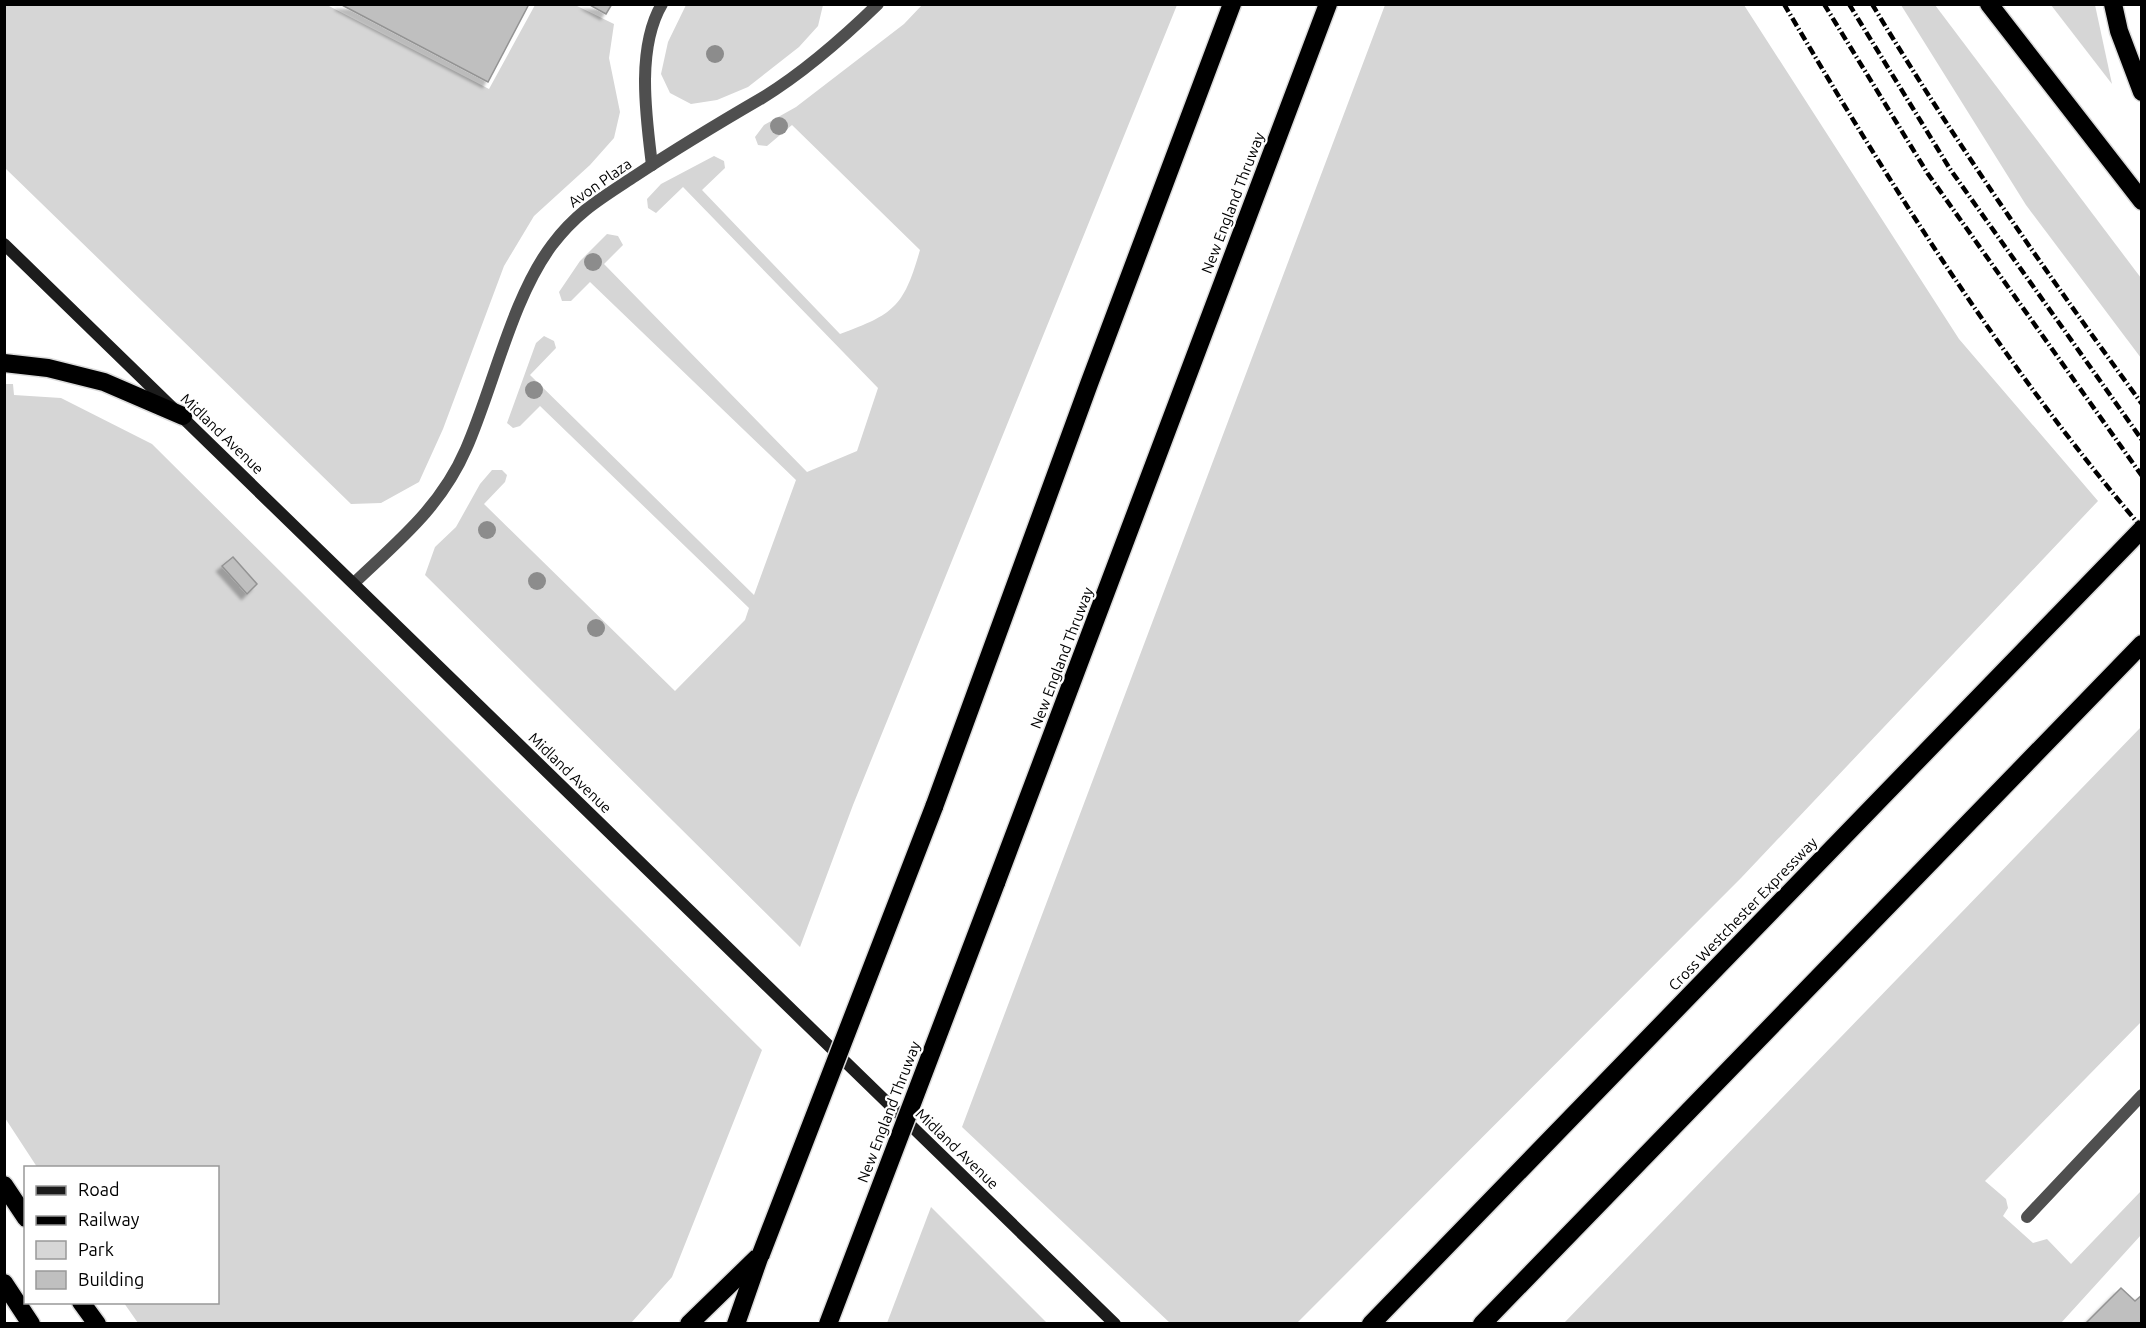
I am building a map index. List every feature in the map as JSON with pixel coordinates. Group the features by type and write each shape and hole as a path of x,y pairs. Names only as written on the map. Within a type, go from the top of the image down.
{"highway":[{"path":"736,1323 934,807 1089,384 1232,4"},
{"name":"New England Thruway","path":"828,1323 1328,4"},
{"path":"1989,4 2142,201"},
{"path":"2113,4 2119,31 2142,92"},
{"path":"4,363 48,368 104,382 183,416"},
{"name":"Cross Westchester Expressway","path":"1371,1323 2142,529"},
{"path":"1482,1323 2142,644"},
{"path":"4,1185 24,1215"},
{"path":"689,1323 761,1254"},
{"path":"4,1283 31,1323"},
{"path":"83,1304 97,1323"}],"street":[{"name":"Midland Avenue","path":"4,244 1115,1323"}],"lane":[{"path":"652,165 644,93 653,20 662,4"},
{"name":"Avon Plaza","path":"354,584 424,517 448,485 466,450 526,290 551,247 581,211 764,96 829,48 876,5"},
{"path":"2027,1217 2142,1095"}],"green space":[{"path":"686,4 823,5 818,26 799,47 748,87 717,100 691,104 670,93 661,74 668,42"},
{"path":"4,5 327,5 489,89 535,5 575,5 614,24 609,58 620,112 614,138 590,165 534,216 504,266 443,429 419,482 381,503 351,504 5,168"},
{"path":"922,5 1177,5 853,805 800,947 425,575 435,547 456,527 480,484 492,470 502,470 507,475 505,482 484,504 675,691 745,620 749,608 540,406 520,426 513,428 507,423 536,343 544,336 554,341 556,348 530,375 754,595 796,480 590,282 571,301 562,301 559,292 580,261 607,234 618,236 623,245 604,264 807,472 857,451 878,388 683,187 656,213 648,208 647,199 661,184 714,156 724,161 725,168 702,190 840,334 873,320 895,306 908,284 920,250 792,125 767,146 758,145 755,137 764,125 796,107 904,24"},
{"path":"1385,5 1744,5 1959,339 2098,501 1741,878 1297,1323 1170,1323 962,1127"},
{"path":"1901,5 1935,5 2141,278 2141,358 2026,205"},
{"path":"2051,5 2095,5 2112,84"},
{"path":"4,384 13,384 14,395 61,398 152,444 762,1050 672,1277 631,1323 138,1323 125,1304 219,1304 219,1166 36,1166 5,1118"},
{"path":"2141,727 2141,1022 1985,1181 2006,1199 2008,1208 2003,1216 2033,1243 2047,1239 2071,1264 2141,1191 2141,1235 2061,1323 1564,1323"},
{"path":"931,1207 1047,1323 887,1323"}],"building":[{"path":"340,4 529,4 488,82"},
{"path":"588,4 612,4 606,14"},
{"path":"233,557 257,584 247,594 222,566"},
{"path":"2121,1288 2135,1301 2142,1295 2142,1324 2085,1324"}],"railway":[{"path":"1784,4 1908,208 1997,340 2043,404 2142,528"},
{"path":"1824,4 1928,174 2142,476"},
{"path":"1849,4 1950,169 2142,440"},
{"path":"1872,4 2002,207 2142,404"}]}
